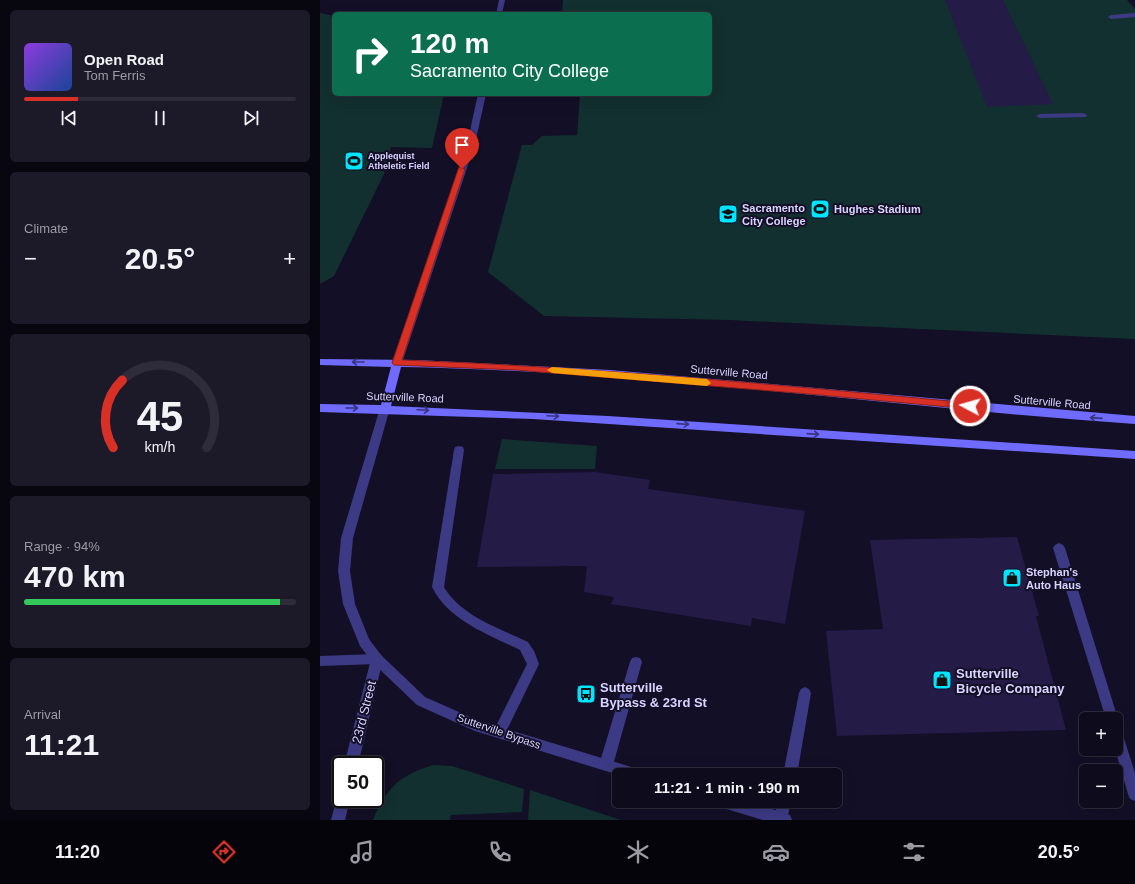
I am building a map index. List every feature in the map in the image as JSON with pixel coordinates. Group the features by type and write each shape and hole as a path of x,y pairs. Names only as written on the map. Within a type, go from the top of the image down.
{"main road":[{"name":"Sutterville Road","path":"320,362 516,367 1135,420"},
{"path":"384,408 397,363"},
{"name":"Sutterville Road","path":"320,408 384,408 630,420 1016,449 1135,455"}],"street":[{"path":"499,12 502,0"},
{"path":"1111,17 1135,15"},
{"path":"397,363 471,144 482,96"},
{"path":"1040,116 1082,115"},
{"name":"Sutterville Bypass","path":"384,408 348,538 344,571 349,604 364,642 377,659 421,701 475,725 616,768"},
{"path":"459,450 438,587 444,599 458,610 524,646 530,655 533,664 499,732"},
{"path":"1059,548 1110,712"},
{"path":"320,661 377,659"},
{"name":"23rd Street","path":"353,756 377,659"},
{"path":"606,765 636,662"},
{"path":"791,768 806,693"},
{"path":"1123,755 1135,794"},
{"path":"338,820 341,808"},
{"path":"746,808 783,819 784,808"}],"green space":[{"name":"Hughes Stadium","path":"563,0 1127,0 1135,9 1135,339 729,320 544,316 488,272 522,145 532,145 542,136 577,135 580,96 712,96 712,12 562,12"},
{"name":"Applequist Atheletic Field","path":"320,13 332,16 332,96 444,96 432,148 391,147 384,174 334,276 320,284"},
{"path":"502,439 597,446 595,469 495,469"},
{"path":"433,765 452,766 524,789 522,812 451,815 450,820 373,820 378,808 384,808 384,798 389,791 403,778"},
{"path":"530,790 621,820 528,820"}],"building":[{"path":"945,0 1003,0 1053,104 987,107"},
{"path":"595,472 650,480 648,489 805,511 785,624 752,618 751,626 611,604 614,597 584,592 587,566 477,567 493,474"},
{"name":"Sutterville Bicycle Company","path":"1017,537 1039,616 1036,616 1066,730 837,736 826,631 883,629 870,540"}],"slow traffic":[{"path":"552,370 707,383"}],"place":[{"name":"Applequist Atheletic Field","path":"354,161"},
{"name":"Hughes Stadium","path":"820,209"},
{"name":"Sacramento City College","path":"728,214"},
{"name":"Stephan's Auto Haus","path":"1012,578"},
{"name":"Sutterville Bicycle Company","path":"942,680"},
{"name":"Sutterville Bypass & 23rd St","path":"586,694"}],"route":[{"path":"462,169 397,363 516,367 970,406"}]}
